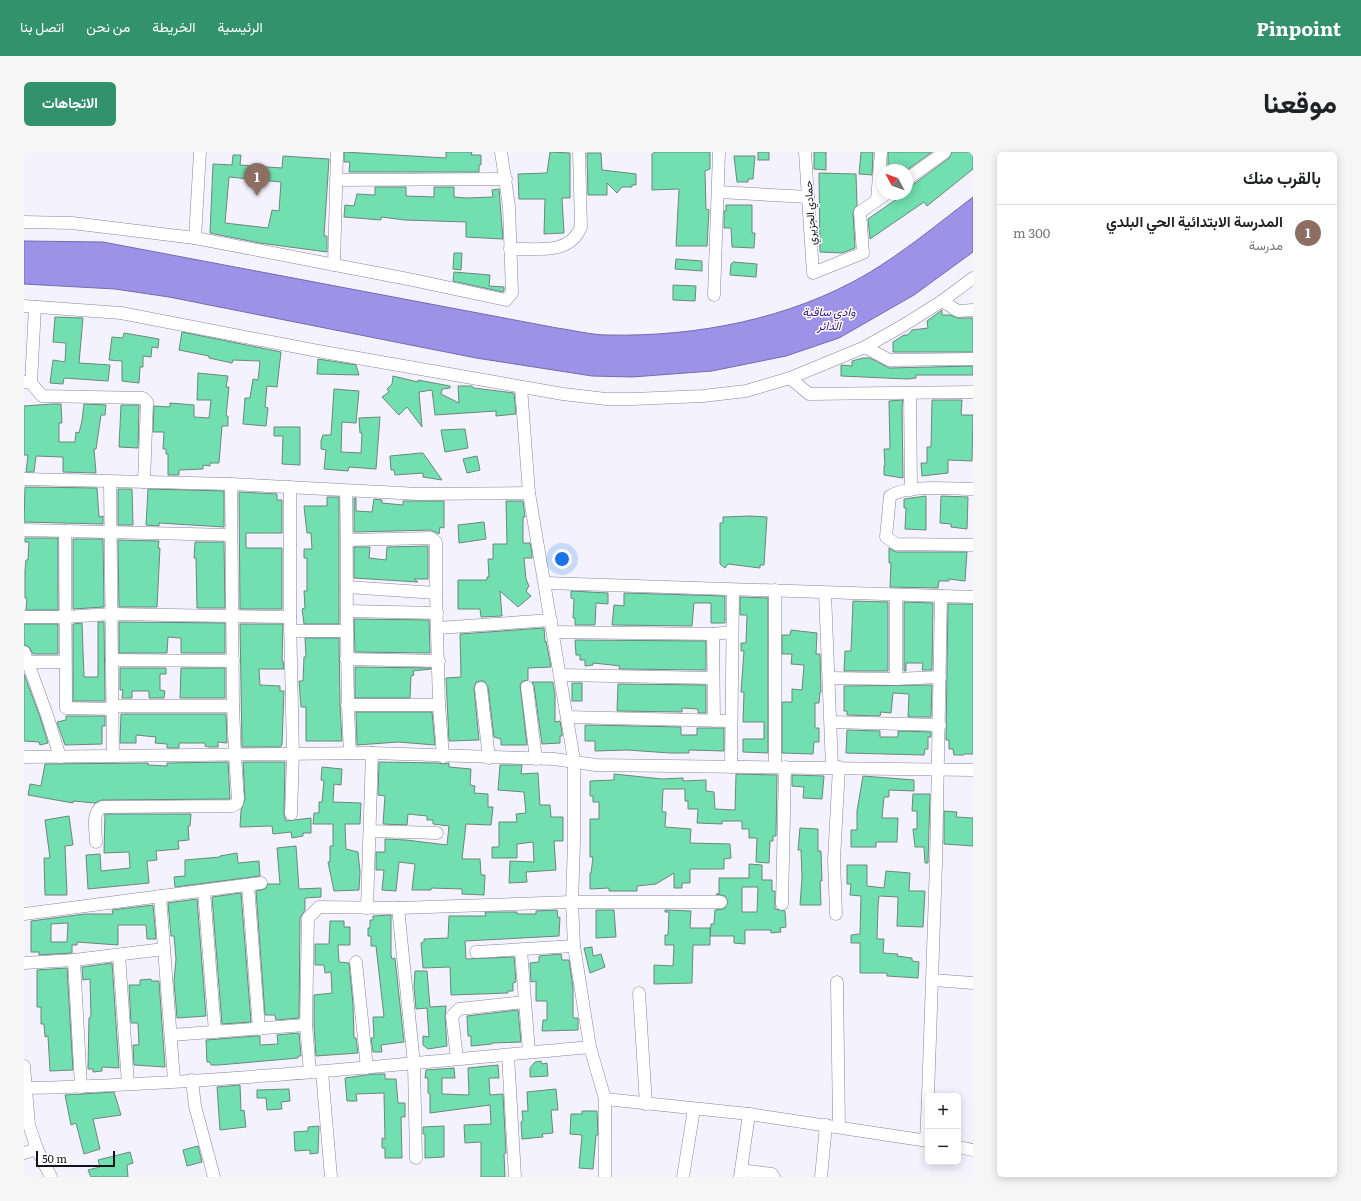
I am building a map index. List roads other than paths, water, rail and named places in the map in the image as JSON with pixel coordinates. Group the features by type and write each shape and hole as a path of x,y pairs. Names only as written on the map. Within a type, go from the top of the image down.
{"street":[{"path":"195,238 200,152"},
{"path":"334,265 337,152"},
{"path":"24,222 72,223 195,238 506,300 512,293 509,206 502,152"},
{"path":"510,249 555,248 566,246 577,237 581,227 579,152"},
{"path":"714,295 719,192 719,152"},
{"name":"حمادي الجزيري","path":"805,152 813,273 863,253 860,212 878,200"},
{"path":"881,152 881,164"},
{"path":"913,175 945,152"},
{"path":"336,180 506,179"},
{"path":"719,192 808,196"},
{"path":"144,482 147,402 143,398 42,396 27,382 30,306 121,313 318,351 563,394 606,399 640,399 746,391 790,378 865,347 904,326 973,278"},
{"path":"942,301 958,310 973,310"},
{"path":"865,347 889,360 973,359"},
{"path":"790,378 809,394 910,394 973,392"},
{"path":"521,387 529,493 546,583 574,760 572,902 574,946 590,1046 605,1099 605,1177"},
{"path":"910,394 911,490"},
{"path":"24,479 290,486 435,494 529,493"},
{"path":"110,482 113,756"},
{"path":"96,842 95,813 98,809 235,804 238,799 234,755 234,616 231,484"},
{"path":"290,486 290,631 293,754 291,814"},
{"path":"973,489 911,490 897,492 890,496 886,537 896,544 973,545"},
{"path":"346,490 346,659 350,753"},
{"path":"24,530 231,535"},
{"path":"65,530 66,708"},
{"path":"347,540 435,540 438,547 436,593 439,705 443,757"},
{"path":"546,583 973,597"},
{"path":"347,587 436,593"},
{"path":"731,767 733,590"},
{"path":"775,590 782,904"},
{"path":"825,593 831,722 835,767 834,860 836,914"},
{"path":"896,595 896,679"},
{"path":"928,1093 940,725 941,596"},
{"path":"347,612 437,613"},
{"path":"24,617 65,617 112,614 290,617"},
{"path":"438,628 552,626 713,634 732,632"},
{"path":"290,631 346,631"},
{"path":"713,634 714,721"},
{"path":"60,757 48,715 26,657 65,662"},
{"path":"346,659 439,661"},
{"path":"112,660 233,661"},
{"path":"561,675 713,678"},
{"path":"829,678 896,679 940,677"},
{"path":"527,687 536,759"},
{"path":"481,688 489,758"},
{"path":"347,705 439,705"},
{"path":"48,715 66,708 233,706"},
{"path":"567,717 731,721"},
{"path":"831,722 940,725"},
{"path":"24,757 350,753 574,760 596,765 973,770"},
{"path":"367,908 372,754"},
{"path":"370,831 437,833"},
{"path":"24,914 261,884"},
{"path":"248,885 259,1029"},
{"path":"204,891 214,1032"},
{"path":"160,896 174,1080"},
{"path":"310,1072 306,1025 308,918 319,908 398,908 572,902 721,902"},
{"path":"398,908 414,1064 416,1158"},
{"path":"476,952 574,946"},
{"path":"24,963 74,960 164,949"},
{"path":"521,950 529,1052"},
{"path":"119,955 128,1084"},
{"path":"74,960 81,1087"},
{"path":"356,962 367,1068"},
{"path":"933,980 973,983"},
{"path":"837,982 839,1127"},
{"path":"639,993 646,1104"},
{"path":"457,1058 452,1016 459,1009 524,1002"},
{"path":"171,1035 306,1025"},
{"path":"26,1088 81,1087 174,1080 322,1072 590,1046"},
{"path":"508,1055 515,1177"},
{"path":"24,1066 29,1125 37,1149 51,1177"},
{"path":"322,1072 331,1177"},
{"path":"192,1080 195,1106 214,1177"},
{"path":"605,1099 749,1114 925,1141"},
{"path":"683,1177 694,1109"},
{"path":"749,1114 740,1174 772,1174 774,1177"},
{"path":"821,1177 826,1125"},
{"path":"961,1148 973,1150"},
{"path":"24,1154 37,1149"}],"water":[{"name":"وادي ساقية الدائر","path":"973,197 973,252 914,295 839,338 786,356 712,371 632,377 592,376 476,358 169,297 115,289 24,284 24,241 103,242 557,328 602,335 675,333 742,322 774,314 837,290 867,274 894,256"}],"place":[{"name":"المدرسة الابتدائية الحي البلدي","path":"257,196"}]}
